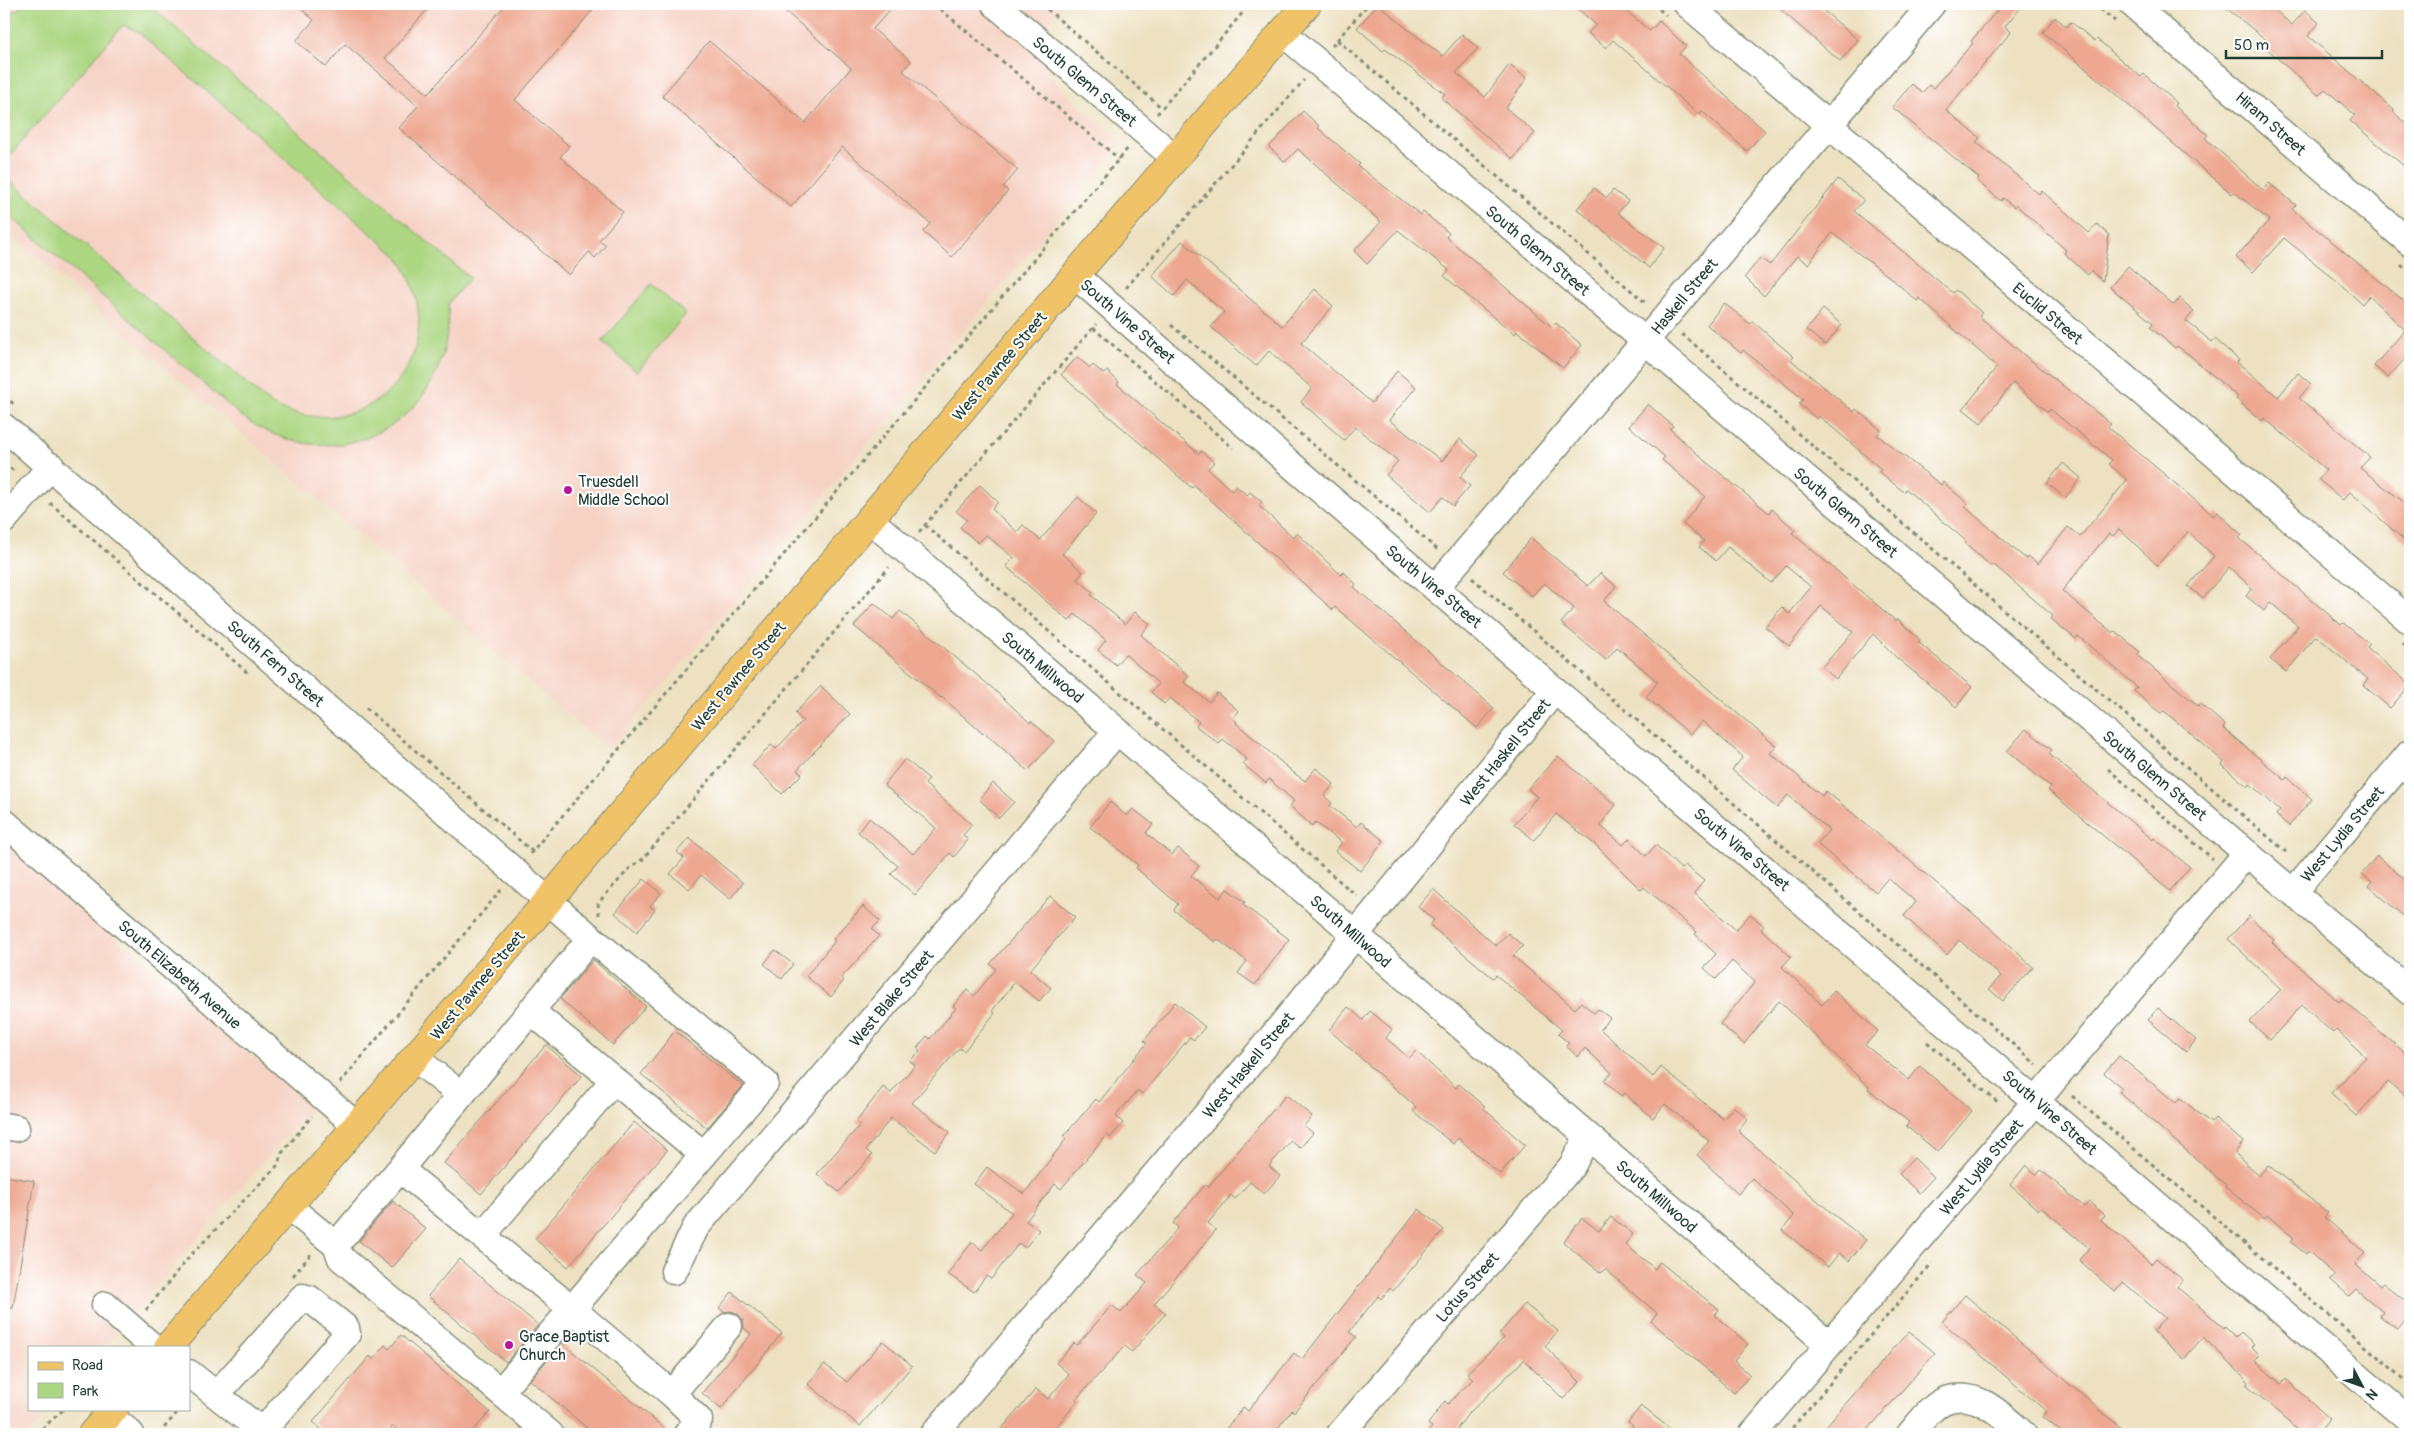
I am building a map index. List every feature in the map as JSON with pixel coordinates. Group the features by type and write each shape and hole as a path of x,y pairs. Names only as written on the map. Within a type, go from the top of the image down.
{"main road":[{"name":"West Pawnee Street","path":"169,1346 289,1207 1075,275 1307,4"}],"street":[{"name":"South Glenn Street","path":"995,4 1175,158"},
{"name":"Euclid Street","path":"1687,4 2410,621"},
{"name":"Haskell Street","path":"1435,588 1932,4"},
{"name":"Hiram Street","path":"2132,4 2410,243"},
{"name":"South Glenn Street","path":"1282,32 2410,992"},
{"name":"South Vine Street","path":"1075,275 1435,588 2410,1421"},
{"name":"South Fern Street","path":"4,427 588,936 765,1082 704,1155"},
{"path":"4,520 51,466"},
{"name":"South Millwood","path":"869,519 1356,935 1829,1345"},
{"name":"West Haskell Street","path":"934,1434 1263,1048 1555,690"},
{"name":"West Blake Street","path":"674,1270 696,1227 1117,731"},
{"name":"West Lydia Street","path":"2293,892 2410,753"},
{"name":"South Elizabeth Avenue","path":"4,822 357,1126"},
{"name":"West Lydia Street","path":"1753,1434 2247,853"},
{"path":"331,1241 400,1169 588,936"},
{"path":"500,1392 704,1155 530,1010"},
{"path":"415,1058 461,1095"},
{"path":"482,1236 614,1080"},
{"name":"Lotus Street","path":"1340,1434 1572,1166 1588,1136"},
{"path":"400,1169 572,1309 672,1394 700,1420 687,1434"},
{"path":"289,1207 331,1241 341,1258 550,1434"},
{"path":"190,1374 259,1429 264,1429 347,1334 346,1328 310,1298 303,1297 217,1394"},
{"path":"104,1305 152,1346"},
{"path":"672,1394 729,1326"},
{"path":"1910,1434 1928,1414 1945,1400 1962,1398 1986,1403 2023,1434"},
{"path":"105,1420 131,1434"}],"path":[{"path":"934,4 1119,159"},
{"path":"1041,4 1162,108"},
{"path":"131,1328 190,1256 277,1166 282,1153 515,872 1250,4"},
{"path":"588,936 600,917 598,903 631,867 643,859 1368,4"},
{"path":"1337,40 2286,852"},
{"path":"1165,320 1455,564 2054,1081 2410,1384"},
{"path":"925,525 1360,898"},
{"path":"289,1280 331,1241"},
{"path":"1787,1434 1939,1255"},
{"path":"36,1434 63,1410"},
{"path":"159,1434 179,1410"}],"shaded area":[{"name":"Truesdell Middle School","path":"4,4 979,4 1032,49 1060,89 1122,143 609,750 4,229"},
{"path":"1017,4 1064,4 1044,27"},
{"path":"4,842 311,1106 105,1346 28,1346 28,1410 49,1410 29,1434 4,1434"}],"green space":[{"path":"25,4 148,4 470,278 448,304 445,346 432,382 410,410 382,431 349,442 314,444 276,435 240,415 4,211 4,173 9,180 272,405 309,416 343,415 373,403 396,384 412,357 419,326 415,292 398,257 137,31 123,25 4,162 4,18"},
{"path":"651,284 686,314 637,372 602,342"}],"building":[{"path":"295,4 432,4 385,58 428,94 506,4 598,4 515,100 569,146 560,157 623,212 599,240 606,245 595,258 589,252 569,275 399,128 418,106 345,44 326,67 296,41 314,20"},
{"path":"777,4 895,4 873,29 911,61 903,71 1018,170 1003,187 1008,191 952,257 923,232 930,223 842,147 791,207 662,96 709,41 805,123 851,68"},
{"path":"1378,4 1443,56 1462,34 1478,48 1456,73 1485,97 1509,65 1527,78 1506,108 1535,133 1513,159 1441,98 1445,94 1385,49 1383,51 1357,28"},
{"path":"1572,4 1618,4 1650,31 1659,21 1686,46 1679,54 1765,131 1747,151 1702,111 1699,115 1613,40 1606,48 1588,33 1596,25"},
{"path":"1774,4 1816,4 1858,40 1840,61"},
{"path":"2003,4 2024,4 2005,26 2011,32 1946,110 1980,138 1976,142 2039,194 2042,191 2089,233 2097,224 2109,235 2103,281 2091,271 2088,275 2064,253 2066,250 2016,205 2014,207 2003,198 2001,201 1977,181 1979,178 1892,107 1912,84 1922,93 1929,85 1933,88 1973,43 1971,41"},
{"path":"2221,4 2268,4 2292,25 2305,10 2319,23 2308,36 2410,126 2410,171 2350,121 2355,115 2325,89 2318,95 2265,47 2269,42"},
{"path":"2055,17 2067,27 2071,22 2095,41 2097,39 2141,77 2144,74 2177,103 2175,106 2208,135 2205,138 2263,190 2269,183 2296,205 2292,209 2410,306 2410,353 2388,378 2374,366 2405,330 2369,296 2362,304 2284,238 2253,272 2236,257 2269,220 2234,192 2232,194 2043,32"},
{"path":"1303,111 1319,126 1318,128 1360,164 1358,166 1421,215 1423,212 1449,233 1446,237 1552,327 1556,323 1582,345 1563,368 1517,331 1515,334 1469,297 1444,276 1449,270 1398,230 1367,264 1354,251 1381,222 1298,149 1285,162 1269,147"},
{"path":"1838,179 1864,200 1854,211 1953,293 1956,290 1982,313 1979,316 2023,354 2111,424 2108,427 2214,516 2217,512 2242,535 2239,538 2341,625 2343,623 2370,644 2367,647 2410,685 2390,708 2363,685 2368,679 2316,636 2286,672 2270,659 2298,626 2270,602 2264,611 2246,596 2252,588 2229,567 2203,598 2188,586 2214,556 2188,532 2157,565 2119,529 2113,536 2109,533 2062,591 2113,633 2115,631 2140,652 2137,655 2198,706 2200,704 2225,725 2223,728 2285,780 2287,777 2312,799 2289,826 2276,815 2280,810 2250,784 2248,787 2222,765 2224,762 2164,711 2161,714 2134,691 2137,687 2078,636 2076,639 2051,619 2053,616 1993,564 1991,566 1965,544 1967,542 1906,489 1904,492 1879,472 1881,469 1819,416 1817,419 1799,404 1803,399 1743,350 1741,353 1707,325 1724,303 1750,324 1752,321 1794,357 1791,360 1854,412 1856,409 1881,430 1877,435 1941,485 1943,482 1968,504 1965,507 2026,559 2028,556 2038,564 2068,527 2080,537 2127,480 2109,464 2112,460 2050,409 2048,412 2013,383 1981,423 1963,409 1997,367 1919,298 1917,301 1892,279 1832,233 1808,264 1797,256 1764,296 1745,277 1760,258 1770,265"},
{"path":"1594,188 1607,198 1613,190 1628,201 1618,213 1664,248 1649,268 1577,209"},
{"path":"1182,241 1282,326 1315,289 1333,306 1301,343 1372,403 1397,371 1416,387 1389,420 1442,461 1460,439 1479,455 1460,477 1470,486 1453,506 1443,497 1430,512 1386,475 1398,461 1355,427 1344,440 1301,402 1312,388 1269,351 1256,366 1211,327 1224,312 1187,280 1174,296 1152,276"},
{"path":"2128,266 2174,305 2179,298 2194,311 2186,321 2212,342 2215,339 2239,360 2237,362 2278,397 2298,373 2311,384 2299,398 2370,457 2360,468 2410,507 2410,545 2350,492 2343,500 2318,479 2326,470 2264,418 2262,421 2236,399 2238,397 2188,354 2177,346 2175,348 2150,327 2153,323 2110,287"},
{"path":"1823,309 1842,325 1825,345 1806,330"},
{"path":"1077,357 1090,368 1093,365 1104,374 1107,371 1119,382 1117,384 1155,417 1199,454 1201,451 1214,462 1208,469 1232,491 1236,486 1247,495 1250,492 1262,502 1259,506 1293,537 1297,533 1341,575 1344,572 1356,584 1354,587 1494,708 1477,728 1335,607 1333,610 1194,485 1192,488 1061,375"},
{"path":"1648,404 1673,426 1670,429 1705,461 1769,513 1772,509 1795,530 1792,533 1896,621 1898,619 1920,640 1918,642 1972,687 1956,707 1897,658 1873,634 1836,679 1822,667 1853,632 1821,606 1789,646 1765,627 1782,607 1789,614 1811,587 1786,566 1771,583 1728,547 1716,561 1699,547 1704,541 1683,524 1705,496 1662,460 1665,457 1629,426"},
{"path":"2063,463 2081,478 2065,498 2047,483"},
{"path":"980,485 998,502 992,509 1017,532 1023,525 1040,540 1078,497 1096,514 1062,554 1083,572 1077,579 1093,592 1091,595 1125,624 1135,612 1150,624 1141,635 1189,676 1184,682 1209,702 1217,693 1239,711 1233,718 1236,723 1294,773 1305,781 1316,768 1334,784 1324,796 1332,803 1330,806 1357,827 1361,822 1384,841 1360,871 1335,851 1342,843 1315,822 1312,826 1290,806 1294,801 1269,779 1266,783 1243,764 1247,759 1223,739 1219,744 1196,726 1199,722 1170,698 1164,704 1151,692 1159,684 1125,654 1116,665 1098,650 1106,640 1075,614 1069,621 1006,566 1014,558 986,535 978,543 960,527 967,520 956,511"},
{"path":"1531,538 1588,586 1600,573 1616,586 1604,601 1776,746 1770,753 1822,796 1826,791 1988,926 2033,967 2003,1001 1989,989 2001,976 1959,940 1947,955 1904,916 1916,902 1888,878 1876,892 1817,844 1829,830 1788,795 1777,808 1732,770 1743,757 1702,721 1690,734 1646,697 1658,682 1617,647 1606,660 1561,623 1574,608 1544,583 1532,596 1503,572"},
{"path":"874,603 893,619 900,611 990,686 1030,723 1031,721 1054,741 1028,771 942,697 854,626"},
{"path":"821,686 850,714 797,770 802,774 782,794 752,765 771,745 776,749 803,721 795,713"},
{"path":"2026,729 2052,750 2049,754 2153,840 2154,838 2190,867 2170,891 2048,790 2051,787 2007,751"},
{"path":"1558,756 1616,805 1600,825 1623,845 1629,839 1646,856 1656,845 1681,869 1685,865 1704,881 1694,893 1736,930 1750,914 1764,926 1761,929 1791,957 1782,967 1822,1005 1834,991 1878,1031 1865,1045 1909,1080 1920,1066 1972,1111 1938,1152 1906,1126 1909,1122 1868,1089 1869,1087 1779,1001 1744,1044 1720,1024 1755,982 1732,961 1716,979 1704,968 1716,954 1695,934 1697,932 1644,887 1641,890 1597,846 1556,814 1534,840 1514,824 1537,797 1528,789"},
{"path":"905,759 929,779 925,784 972,825 963,835 968,840 954,857 950,853 915,895 891,874 898,866 858,832 869,818 913,854 936,828 884,785"},
{"path":"993,783 1014,802 999,818 979,799"},
{"path":"1110,802 1127,816 1133,809 1153,824 1146,833 1172,855 1178,848 1199,866 1191,876 1220,898 1227,889 1245,902 1243,905 1289,939 1255,985 1238,973 1247,961 1217,939 1215,942 1174,910 1178,904 1136,868 1138,865 1090,827"},
{"path":"689,838 743,883 730,899 701,875 689,889 670,874 684,858 677,852"},
{"path":"2377,856 2410,884 2410,922 2369,886 2372,882 2362,874"},
{"path":"644,879 661,893 650,906 655,910 637,932 615,913"},
{"path":"1433,889 1496,946 1508,933 1523,946 1513,956 1575,1009 1581,1002 1594,1013 1598,1009 1610,1018 1600,1029 1653,1077 1661,1067 1723,1119 1734,1107 1748,1119 1738,1131 1834,1215 1866,1240 1849,1261 1839,1253 1828,1267 1782,1230 1794,1216 1752,1178 1738,1194 1697,1155 1709,1141 1665,1104 1653,1118 1624,1093 1621,1096 1604,1080 1612,1073 1585,1048 1578,1057 1566,1046 1569,1043 1558,1034 1562,1030 1496,975 1493,978 1430,925 1434,920 1418,907"},
{"path":"1050,896 1075,917 1030,970 1051,988 1039,1001 1015,982 992,1011 995,1013 964,1051 959,1048 912,1103 950,1132 935,1151 891,1118 866,1150 872,1155 839,1192 817,1174 860,1125 856,1122 883,1087 891,1093 915,1065 910,1061 920,1051 917,1048 927,1036 930,1039 956,1008 953,1006 967,990 974,996 996,969 990,964"},
{"path":"863,906 880,921 872,929 879,936 841,978 844,980 831,997 806,976 835,941 833,939"},
{"path":"2249,916 2274,940 2272,942 2339,1002 2342,999 2410,1057 2410,1100 2388,1082 2356,1116 2331,1093 2366,1057 2336,1030 2333,1033 2302,1005 2270,1040 2250,1022 2281,989 2228,939"},
{"path":"775,950 793,964 782,979 764,964"},
{"path":"593,960 646,1006 613,1045 560,999"},
{"path":"1175,1002 1205,1027 1194,1040 1190,1037 1142,1094 1138,1090 1116,1116 1123,1123 1110,1138 1107,1134 1061,1189 1055,1184 1026,1221 1039,1230 1025,1248 1019,1243 991,1279 986,1276 974,1292 948,1274 972,1242 982,1250 1012,1213 974,1184 987,1167 1024,1194 1066,1139 1063,1137 1096,1099 1099,1102 1147,1043 1144,1041"},
{"path":"1348,1007 1363,1020 1370,1011 1392,1029 1386,1038 1409,1058 1416,1051 1456,1088 1459,1084 1485,1106 1483,1108 1525,1145 1500,1174 1458,1138 1453,1144 1413,1111 1416,1107 1329,1030"},
{"path":"2158,1008 2196,1040 2186,1052 2148,1020"},
{"path":"675,1031 743,1086 707,1128 641,1074"},
{"path":"546,1045 582,1076 481,1194 444,1163"},
{"path":"2119,1056 2176,1103 2180,1098 2211,1123 2215,1118 2243,1142 2235,1153 2259,1176 2268,1165 2328,1213 2324,1217 2365,1253 2355,1264 2380,1286 2383,1283 2410,1305 2410,1314 2398,1330 2380,1316 2383,1312 2356,1289 2349,1296 2330,1279 2335,1275 2308,1251 2306,1254 2291,1242 2294,1238 2267,1215 2265,1219 2225,1187 2226,1185 2119,1092 2122,1088 2104,1073"},
{"path":"1286,1095 1312,1116 1304,1126 1313,1133 1300,1148 1291,1141 1269,1166 1280,1176 1264,1194 1250,1182 1235,1199 1231,1195 1208,1223 1216,1230 1154,1304 1166,1313 1132,1352 1125,1346 1076,1399 1078,1401 1050,1434 997,1434 1036,1389 1048,1399 1069,1374 1056,1363 1074,1343 1077,1345 1112,1305 1121,1313 1147,1283 1137,1275 1178,1228 1173,1223 1205,1185 1208,1187"},
{"path":"634,1122 667,1150 568,1267 535,1239"},
{"path":"1914,1158 1934,1177 1919,1193 1899,1174"},
{"path":"2026,1165 2037,1175 2041,1170 2084,1207 2089,1202 2105,1215 2101,1220 2151,1264 2156,1258 2183,1280 2177,1287 2224,1328 2225,1326 2236,1337 2241,1332 2254,1344 2251,1347 2260,1356 2255,1361 2281,1384 2286,1379 2330,1419 2317,1434 2303,1434 2247,1385 2249,1382 2203,1337 2184,1359 2153,1332 2165,1318 2123,1282 2115,1292 2079,1260 2089,1248 2041,1207 2038,1210 2010,1185"},
{"path":"4,1176 34,1181 13,1308 4,1308"},
{"path":"393,1201 426,1229 392,1268 359,1241"},
{"path":"1419,1209 1444,1230 1393,1291 1390,1288 1381,1299 1378,1296 1349,1332 1356,1337 1294,1412 1292,1410 1273,1434 1222,1434 1243,1407 1248,1411 1294,1353 1302,1359"},
{"path":"1611,1217 1633,1234 1625,1244 1655,1269 1660,1262 1719,1310 1714,1315 1748,1344 1734,1361 1750,1375 1734,1393 1651,1321 1657,1313 1605,1269 1601,1273 1563,1242 1582,1218 1599,1231"},
{"path":"459,1259 538,1325 506,1362 428,1296"},
{"path":"732,1292 782,1333 721,1409 702,1393 751,1334 744,1328 743,1320 738,1314 731,1311 724,1312 719,1308"},
{"path":"1965,1295 2128,1434 2064,1434 2043,1417 2047,1412 1942,1322"},
{"path":"1525,1304 1558,1331 1545,1346 1580,1382 1563,1399 1524,1360 1468,1414 1453,1434 1426,1434 1432,1427 1428,1424 1445,1401 1448,1404 1473,1379 1467,1373 1504,1338 1499,1334"},
{"path":"1909,1331 1935,1353 1864,1434 1819,1434"},
{"path":"401,1335 490,1412 470,1434 402,1434 393,1426 386,1434 327,1434 313,1422 370,1356 373,1359 385,1345 389,1349"},
{"path":"883,1341 912,1366 860,1426 808,1384 824,1364 847,1382"},
{"path":"562,1343 671,1434 594,1434 530,1380"},
{"path":"1641,1406 1677,1434 1627,1434 1633,1426 1628,1422"}],"place":[{"name":"Truesdell Middle School","path":"568,490"},
{"name":"Grace Baptist Church","path":"509,1345"}]}
